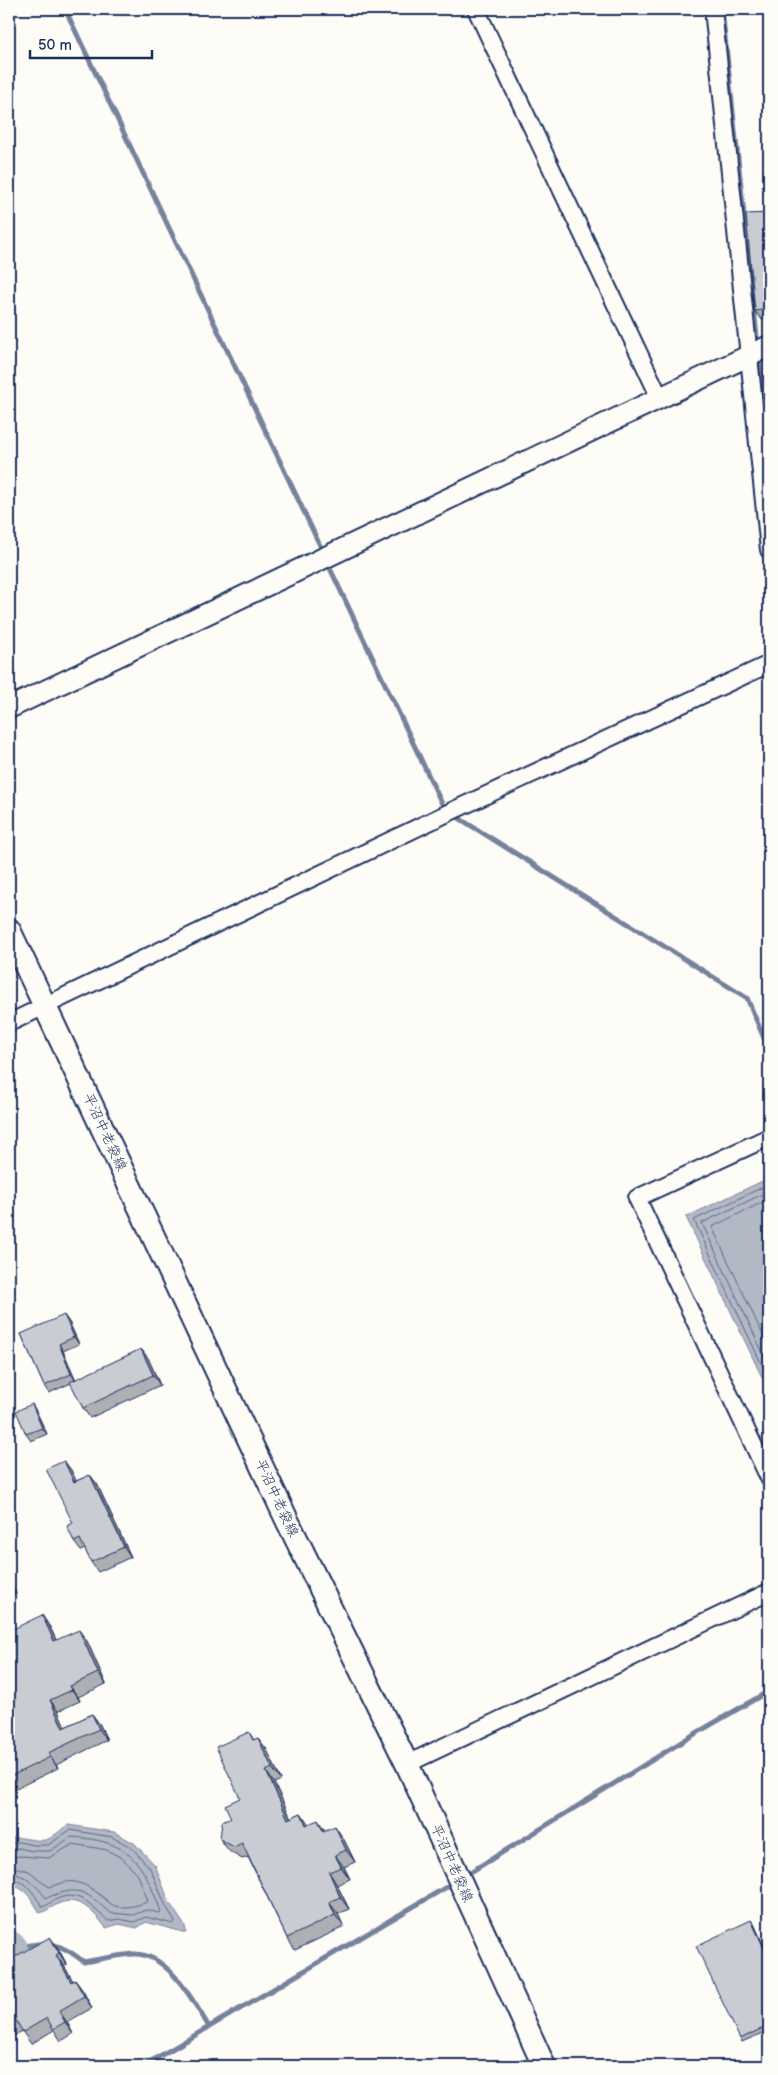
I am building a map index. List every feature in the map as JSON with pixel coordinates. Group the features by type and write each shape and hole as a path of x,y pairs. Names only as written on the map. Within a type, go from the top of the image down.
{"main road":[{"name":"平沼中老袋線","path":"9,930 288,1520 407,1764 544,2066"}],"street":[{"path":"476,9 660,398"},
{"path":"712,9 747,357 769,550"},
{"path":"9,708 769,346"},
{"path":"9,1022 769,664"},
{"path":"769,1137 637,1198 769,1478"},
{"path":"407,1764 769,1592"}],"water":[{"path":"769,1178 769,1392 686,1217"},
{"path":"68,1825 114,1832 134,1843 155,1865 169,1902 185,1926 186,1933 146,1922 137,1928 119,1924 106,1928 91,1911 72,1901 58,1904 40,1913 24,1891 9,1884 10,1839 45,1840 51,1838"}],"building":[{"path":"769,213 769,309 755,311 746,214"},
{"path":"64,1315 74,1337 59,1344 71,1374 44,1386 21,1334"},
{"path":"141,1349 153,1375 83,1408 70,1382"},
{"path":"32,1404 42,1428 26,1434 16,1411"},
{"path":"64,1461 74,1482 90,1475 124,1547 91,1562 80,1539 74,1542 67,1526 73,1523 46,1469"},
{"path":"42,1615 54,1641 79,1630 98,1673 70,1686 72,1690 50,1700 63,1728 92,1714 99,1729 48,1753 50,1757 9,1777 9,1631"},
{"path":"249,1732 253,1740 258,1738 272,1768 266,1771 288,1819 301,1813 306,1825 318,1820 323,1831 335,1826 346,1850 335,1855 341,1867 329,1872 340,1897 329,1902 335,1915 287,1938 242,1843 234,1847 220,1839 222,1822 231,1818 225,1805 240,1798 216,1747"},
{"path":"751,1920 769,1959 769,2025 740,2039 696,1946"},
{"path":"50,1937 59,1953 56,1955 71,1982 75,1980 84,1996 59,2011 65,2022 53,2029 47,2018 23,2032 15,2019 9,2022 9,1960"}],"waterway":[{"path":"65,9 324,554"},
{"path":"722,9 758,346"},
{"path":"759,355 769,454"},
{"path":"327,562 444,808 447,810"},
{"path":"454,815 747,998 769,1050"},
{"path":"464,1876 688,1738 769,1691"},
{"path":"13,1948 35,1944 51,1944 66,1949 84,1962 134,1954 146,1956 158,1961 179,1981 209,2027 455,1882"},
{"path":"9,1945 13,1948 9,1951"},
{"path":"143,2066 209,2027"}]}
